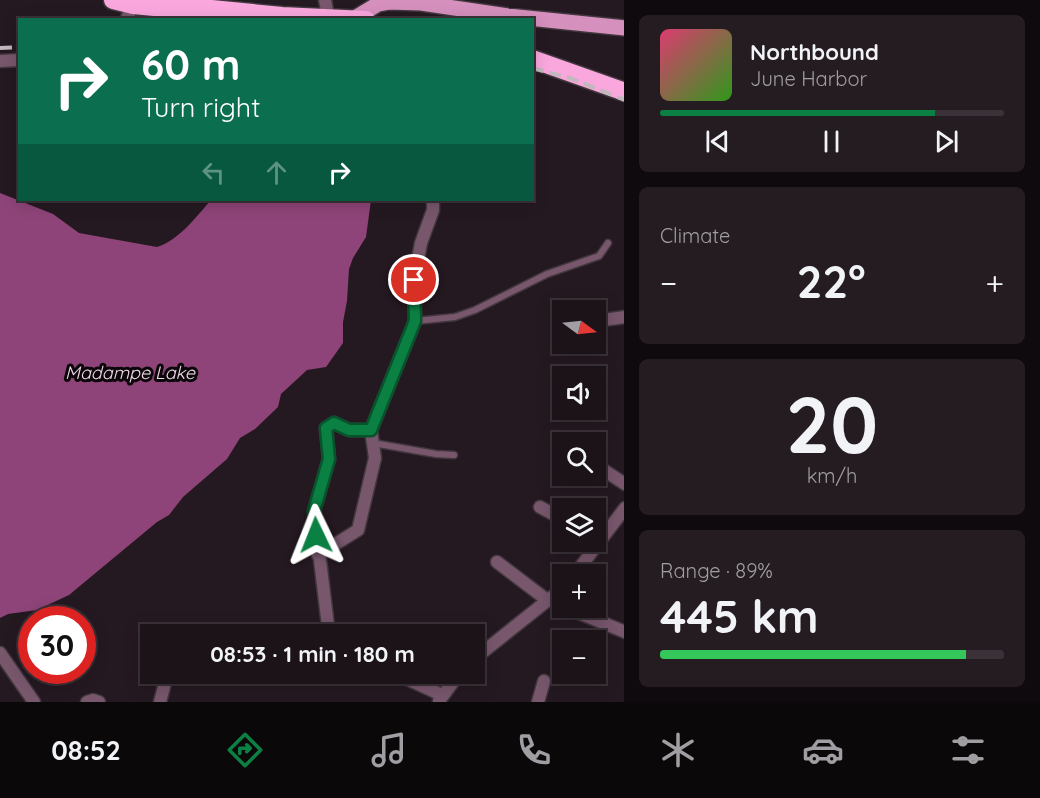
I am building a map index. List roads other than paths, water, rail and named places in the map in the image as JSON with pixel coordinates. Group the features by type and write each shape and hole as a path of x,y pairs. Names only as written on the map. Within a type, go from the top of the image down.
{"highway":[{"path":"113,0 129,12 192,7 282,16 327,8 358,18"},
{"path":"534,60 624,93"}],"main road":[{"path":"362,18 378,4 389,2 441,5 508,17"},
{"path":"534,19 624,28"}],"street":[{"path":"0,61 18,60"},
{"path":"318,555 358,530 375,458 372,437 415,321 414,280 421,243 433,210 433,201"},
{"path":"606,320 624,317"},
{"path":"327,624 314,511 329,459 326,428 334,423 372,437"},
{"path":"606,472 624,484"},
{"path":"540,507 552,514"},
{"path":"606,528 624,508"},
{"path":"497,562 552,594"},
{"path":"485,651 552,601"},
{"path":"594,618 624,632"},
{"path":"0,653 34,702"},
{"path":"538,702 543,681"},
{"path":"160,702 165,684"},
{"path":"414,684 440,698 451,684"},
{"path":"87,702 93,700 99,702"}],"lane":[{"path":"415,321 455,317 475,310 547,274 599,256 608,243"},
{"path":"372,437 436,454 454,455"}],"water":[{"name":"Madampe Lake","path":"0,193 53,214 79,233 157,247 180,233 210,201 371,201 366,237 349,269 343,343 326,367 307,370 281,394 278,407 255,429 240,438 227,459 183,497 169,515 157,522 69,595 46,606 18,606 18,613 0,618"}],"railway":[{"path":"0,48 18,47"},
{"path":"534,69 570,78 624,100"}]}
